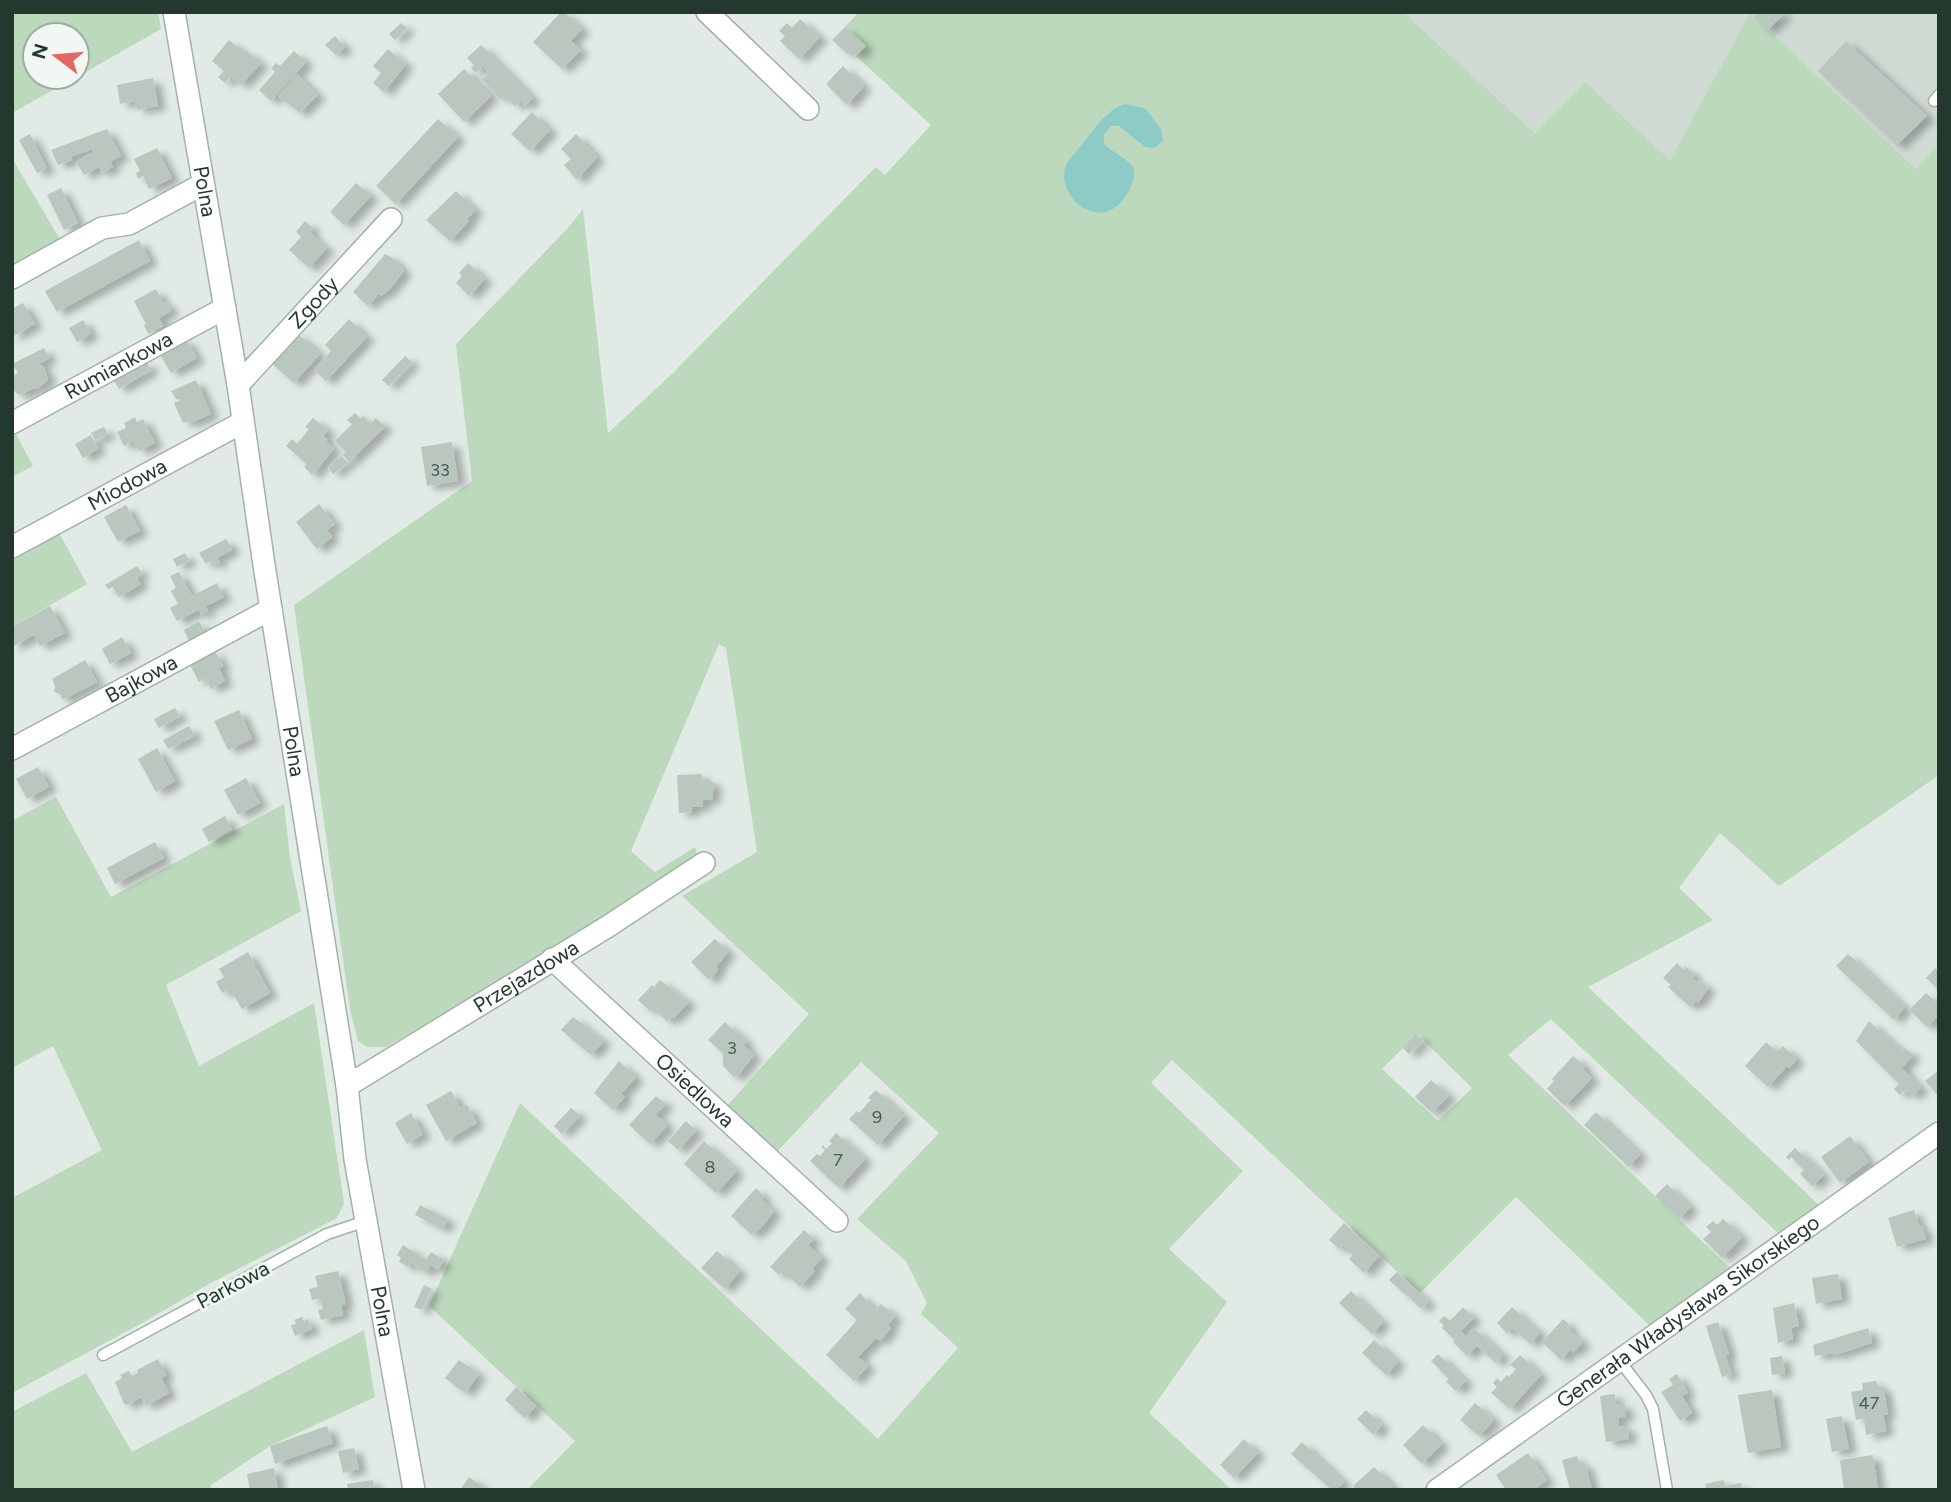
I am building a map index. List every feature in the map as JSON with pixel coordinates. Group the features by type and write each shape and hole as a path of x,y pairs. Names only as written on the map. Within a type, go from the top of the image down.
{"street":[{"name":"Polna","path":"174,12 238,385 347,1086 355,1159 414,1490"},
{"path":"707,12 808,109"},
{"path":"12,278 102,228 129,224 203,184"},
{"name":"Zgody","path":"238,385 391,219"},
{"name":"Rumiankowa","path":"12,423 225,308"},
{"name":"Miodowa","path":"12,547 243,422"},
{"name":"Bajkowa","path":"12,750 271,609"},
{"name":"Przejazdowa","path":"347,1086 607,927 704,863"},
{"name":"Osiedlowa","path":"552,959 837,1221"},
{"name":"Generała Władysława Sikorskiego","path":"1437,1490 1939,1133"}],"lane":[{"name":"Parkowa","path":"103,1356 327,1234 366,1221"},
{"path":"1619,1360 1646,1395 1653,1409 1667,1490"}],"shaded area":[{"path":"1403,12 1939,12 1939,144 1916,169 1750,14 1670,160 1585,82 1535,133"}],"green space":[{"path":"12,12 158,12 161,29 91,69 91,21 21,21 21,91 51,91 12,113"},
{"path":"859,12 1403,12 1535,133 1585,82 1670,160 1750,13 1916,169 1939,144 1939,775 1779,886 1720,833 1679,888 1713,920 1588,987 1820,1206 1780,1235 1551,1019 1508,1055 1730,1268 1649,1325 1516,1197 1420,1293 1172,1060 1151,1083 1243,1171 1169,1249 1227,1302 1149,1413 1232,1490 527,1490 575,1441 429,1306 520,1103 878,1439 958,1348 921,1314 927,1303 906,1261 857,1219 939,1133 861,1062 776,1153 727,1106 809,1014 682,896 757,852 726,648 719,644 631,851 655,872 695,847 698,857 601,924 386,1047 367,1047 358,1041 350,1010 294,605 472,481 456,344 583,209 608,433 671,375 876,167 885,175 931,125 856,56 865,46 845,27","holes":["1125,104 1145,108 1145,147 1119,126 1111,126 1104,135 1104,144 1134,170 1127,194 1109,211 1066,166 1106,114","1417,1034 1472,1088 1438,1121 1382,1069"]},
{"path":"12,158 62,243 12,270"},
{"path":"15,432 33,466 12,477 12,434"},
{"path":"57,529 87,584 12,627 12,553"},
{"path":"56,797 111,897 284,804 290,858 301,911 166,985 199,1066 314,1003 344,1203 337,1218 209,1284 12,1393 12,1198 102,1150 53,1046 12,1068 12,821"},
{"path":"364,1330 375,1397 270,1446 211,1485 211,1490 12,1490 12,1412 86,1373 132,1452"}],"water":[{"path":"1125,104 1145,108 1161,129 1163,140 1155,148 1145,147 1119,126 1111,126 1104,135 1104,144 1131,164 1134,178 1120,203 1108,211 1096,212 1084,208 1067,190 1064,178 1066,165 1105,116"}],"building":[{"path":"561,12 582,29 571,41 581,50 562,69 533,42"},
{"path":"1758,12 1786,12 1767,31 1754,17"},
{"path":"800,19 820,37 799,59 780,41 785,36 779,31 787,23 792,28"},
{"path":"401,23 407,28 395,40 389,34"},
{"path":"845,27 866,46 856,56 850,50 847,54 832,40"},
{"path":"335,36 345,47 336,55 325,45"},
{"path":"229,40 261,63 241,85 231,76 225,83 218,77 224,71 212,61"},
{"path":"1846,41 1927,116 1897,145 1818,71"},
{"path":"481,45 533,98 525,106 521,101 515,106 505,95 501,99 482,80 489,73 483,66 476,73 471,68 474,65 467,58"},
{"path":"388,49 406,64 384,92 373,83 381,73 373,66"},
{"path":"294,51 306,62 271,101 259,90 275,72 271,68 276,63 280,66"},
{"path":"843,66 864,86 847,105 826,84"},
{"path":"464,69 491,96 464,122 438,94"},
{"path":"297,74 318,95 300,113 278,96"},
{"path":"153,78 158,106 137,110 135,101 120,104 117,85"},
{"path":"532,112 550,130 530,151 511,134"},
{"path":"438,119 458,137 396,204 376,186"},
{"path":"107,129 121,156 110,162 113,167 102,173 99,167 84,175 76,162 94,152 92,149 70,157 72,160 58,165 51,150"},
{"path":"30,134 47,168 37,173 19,140"},
{"path":"576,134 597,157 577,180 564,165 571,159 561,149"},
{"path":"157,148 172,178 149,189 143,176 138,179 136,173 140,171 134,159"},
{"path":"356,183 371,196 344,225 330,212"},
{"path":"61,188 78,223 64,230 47,195"},
{"path":"456,191 476,210 450,241 426,220"},
{"path":"305,221 313,228 309,232 327,248 309,268 289,250 301,237 296,232"},
{"path":"139,240 150,261 57,312 45,291"},
{"path":"385,254 394,259 404,271 389,290 381,296 379,294 368,306 353,292"},
{"path":"468,263 485,279 469,296 456,283 462,276 459,273"},
{"path":"156,289 171,311 159,318 163,326 148,334 134,301"},
{"path":"23,303 35,324 12,337 12,309"},
{"path":"349,319 367,337 326,381 314,370 331,351 325,345"},
{"path":"83,320 91,334 77,342 69,328"},
{"path":"297,333 320,354 294,383 271,363"},
{"path":"185,338 197,358 171,373 159,353"},
{"path":"44,348 49,358 39,364 44,367 48,380 37,389 20,395 16,393 12,387 12,376 18,373 12,364"},
{"path":"405,356 412,362 389,386 382,380"},
{"path":"146,361 151,370 119,389 113,379"},
{"path":"196,380 211,414 191,423 183,423 174,403 181,400 176,399 171,391"},
{"path":"355,413 371,424 376,418 385,427 349,462 343,455 346,452 335,441 352,424 347,420"},
{"path":"135,417 137,422 143,419 155,443 139,451 133,441 124,446 117,432 126,428 124,423"},
{"path":"313,418 328,430 323,436 334,449 312,475 304,467 307,464 286,446 292,439 297,444 309,429 305,427"},
{"path":"104,427 108,434 95,440 91,433"},
{"path":"91,435 98,449 83,458 75,444"},
{"path":"452,442 458,481 427,486 421,447"},
{"path":"342,456 348,463 333,474 328,467"},
{"path":"319,504 335,524 327,530 332,537 317,549 296,522"},
{"path":"126,505 140,531 118,542 104,517"},
{"path":"226,539 232,550 217,558 220,563 215,565 212,561 206,564 199,553"},
{"path":"185,553 189,560 177,567 173,559"},
{"path":"137,566 142,573 136,577 141,584 119,597 113,587 108,589 105,585"},
{"path":"179,572 192,596 217,583 224,597 206,606 208,611 201,615 199,610 177,621 170,608 178,604 171,591 176,588 170,576"},
{"path":"50,606 65,633 40,646 34,635 12,647 12,627"},
{"path":"199,621 207,637 191,646 184,630"},
{"path":"122,637 131,653 110,664 102,649"},
{"path":"215,651 223,666 219,668 225,681 211,689 205,678 199,682 190,665"},
{"path":"85,660 97,682 63,700 60,694 54,692 52,679"},
{"path":"175,708 180,716 159,728 154,719"},
{"path":"239,710 252,739 228,750 214,721"},
{"path":"189,726 195,736 168,749 163,740"},
{"path":"157,748 175,781 156,792 138,759"},
{"path":"38,767 49,787 27,799 16,779"},
{"path":"701,774 702,781 710,780 714,783 712,800 703,800 703,807 692,807 692,812 679,813 677,775"},
{"path":"246,778 260,803 238,815 224,790"},
{"path":"225,816 232,829 209,842 202,829"},
{"path":"155,842 164,858 115,884 107,868"},
{"path":"715,939 728,952 709,980 691,962"},
{"path":"248,952 270,993 242,1009 230,989 222,993 216,982 224,977 219,969"},
{"path":"1848,954 1905,1007 1894,1020 1836,966"},
{"path":"1677,963 1684,970 1686,967 1695,975 1692,978 1708,988 1698,1003 1696,1001 1690,1007 1668,987 1671,985 1663,978"},
{"path":"1935,968 1939,971 1939,990 1926,978"},
{"path":"660,980 689,1002 667,1022 654,1007 650,1011 638,1000"},
{"path":"1926,993 1939,1005 1939,1015 1927,1027 1909,1010"},
{"path":"573,1017 604,1041 591,1055 561,1030"},
{"path":"1869,1021 1902,1051 1905,1048 1913,1055 1902,1068 1921,1088 1912,1096 1905,1089 1900,1095 1894,1089 1899,1084 1856,1041"},
{"path":"725,1022 747,1042 744,1045 754,1055 734,1077 723,1066 723,1053 708,1040"},
{"path":"1416,1034 1423,1040 1409,1054 1403,1048"},
{"path":"1766,1042 1777,1052 1783,1046 1797,1059 1768,1087 1745,1066"},
{"path":"1573,1056 1585,1066 1583,1069 1592,1078 1565,1106 1547,1089 1554,1081 1552,1079"},
{"path":"619,1061 636,1077 621,1094 625,1097 613,1110 594,1093"},
{"path":"1939,1070 1939,1097 1925,1081"},
{"path":"1431,1080 1449,1096 1432,1113 1415,1097"},
{"path":"876,1090 904,1116 878,1145 849,1119 857,1111 859,1113"},
{"path":"451,1091 460,1108 467,1105 477,1123 446,1141 426,1105"},
{"path":"656,1096 666,1104 655,1115 667,1126 650,1144 629,1125"},
{"path":"571,1108 580,1115 562,1134 554,1126"},
{"path":"1596,1112 1640,1154 1629,1167 1584,1125"},
{"path":"411,1113 423,1134 407,1144 395,1123"},
{"path":"686,1121 696,1131 678,1150 668,1141"},
{"path":"836,1133 865,1159 839,1188 810,1161 817,1154 820,1156 825,1150 821,1147 823,1145 826,1149"},
{"path":"1850,1136 1869,1162 1840,1183 1821,1157"},
{"path":"704,1141 737,1171 716,1193 684,1164"},
{"path":"1795,1148 1824,1175 1812,1186 1800,1174 1804,1170 1791,1157 1789,1160 1786,1157"},
{"path":"1667,1184 1691,1207 1679,1219 1655,1196"},
{"path":"756,1188 764,1196 761,1199 774,1211 752,1235 731,1216"},
{"path":"420,1205 448,1219 443,1229 415,1215"},
{"path":"1914,1210 1926,1239 1897,1247 1888,1218"},
{"path":"1723,1219 1742,1237 1722,1258 1703,1239 1711,1232 1706,1227 1713,1221 1717,1225"},
{"path":"1344,1223 1379,1256 1364,1273 1349,1259 1353,1255 1343,1245 1339,1249 1329,1240"},
{"path":"804,1230 814,1239 808,1245 822,1258 812,1269 815,1271 800,1287 783,1271 779,1275 770,1267"},
{"path":"403,1245 426,1260 431,1252 444,1260 438,1270 430,1265 426,1273 411,1263 408,1267 399,1262 401,1258 397,1255"},
{"path":"717,1251 740,1271 725,1289 701,1268"},
{"path":"338,1271 346,1304 341,1305 343,1315 321,1320 318,1310 323,1309 321,1298 312,1300 309,1289 318,1287 315,1276"},
{"path":"1397,1272 1428,1301 1421,1309 1411,1299 1414,1296 1411,1293 1408,1297 1389,1280"},
{"path":"1838,1274 1842,1299 1816,1304 1812,1278"},
{"path":"424,1285 432,1289 422,1310 414,1307"},
{"path":"1351,1291 1383,1322 1372,1334 1339,1303"},
{"path":"860,1293 875,1310 881,1304 895,1316 888,1325 891,1328 880,1341 876,1338 858,1357 868,1366 854,1381 826,1355 857,1320 845,1309"},
{"path":"1794,1303 1799,1326 1791,1328 1793,1339 1778,1343 1773,1308"},
{"path":"1463,1307 1474,1318 1461,1331 1466,1337 1474,1328 1503,1355 1496,1363 1477,1346 1467,1356 1442,1328 1444,1326 1439,1321 1444,1316 1450,1321"},
{"path":"1512,1307 1540,1333 1530,1344 1512,1328 1507,1333 1497,1323"},
{"path":"302,1317 304,1321 308,1319 312,1329 295,1336 291,1325 296,1324 294,1320"},
{"path":"1563,1319 1570,1325 1567,1328 1583,1342 1573,1353 1570,1350 1561,1360 1542,1342"},
{"path":"1718,1322 1729,1354 1725,1356 1731,1374 1722,1377 1706,1326"},
{"path":"1868,1328 1872,1343 1835,1355 1832,1353 1815,1356 1813,1345"},
{"path":"1374,1340 1398,1362 1386,1375 1362,1353"},
{"path":"1438,1354 1466,1381 1456,1391 1446,1382 1449,1379 1431,1361"},
{"path":"1520,1355 1541,1375 1510,1409 1491,1393 1497,1387 1493,1383 1497,1378 1501,1382 1516,1369 1510,1365"},
{"path":"1782,1356 1785,1373 1772,1375 1770,1358"},
{"path":"158,1359 166,1375 161,1378 169,1393 146,1406 141,1397 124,1404 115,1382 122,1378 120,1375 129,1371 132,1376 138,1373 137,1370"},
{"path":"459,1360 479,1374 465,1393 445,1378"},
{"path":"1677,1374 1688,1393 1682,1396 1692,1413 1680,1421 1661,1392 1673,1385 1669,1379"},
{"path":"1876,1381 1878,1387 1883,1386 1888,1414 1883,1415 1886,1431 1866,1435 1864,1418 1856,1420 1851,1392 1863,1390 1862,1383"},
{"path":"516,1387 536,1406 525,1418 505,1400"},
{"path":"1772,1390 1781,1447 1748,1453 1738,1395"},
{"path":"1615,1394 1616,1405 1625,1404 1626,1417 1618,1418 1619,1427 1627,1426 1629,1439 1606,1442 1600,1396"},
{"path":"1475,1403 1494,1420 1479,1436 1460,1420"},
{"path":"1366,1410 1382,1425 1374,1435 1357,1419"},
{"path":"1842,1416 1849,1449 1832,1452 1826,1419"},
{"path":"1423,1425 1442,1444 1422,1464 1403,1445"},
{"path":"327,1426 333,1443 275,1464 270,1446"},
{"path":"1244,1439 1258,1453 1234,1478 1220,1465"},
{"path":"1302,1442 1344,1482 1336,1490 1332,1490 1291,1454"},
{"path":"354,1448 359,1469 343,1473 338,1451"},
{"path":"1528,1453 1547,1480 1533,1490 1506,1490 1496,1475"},
{"path":"1873,1455 1878,1490 1844,1490 1840,1460"},
{"path":"1577,1456 1579,1464 1585,1463 1592,1490 1570,1490 1562,1460"},
{"path":"1374,1467 1393,1486 1389,1490 1356,1490 1353,1486"},
{"path":"274,1468 278,1490 250,1490 247,1474"},
{"path":"469,1477 487,1490 460,1490"},
{"path":"373,1480 375,1490 348,1490 347,1484"},
{"path":"1724,1480 1725,1486 1741,1483 1743,1490 1706,1490 1705,1484"}]}
